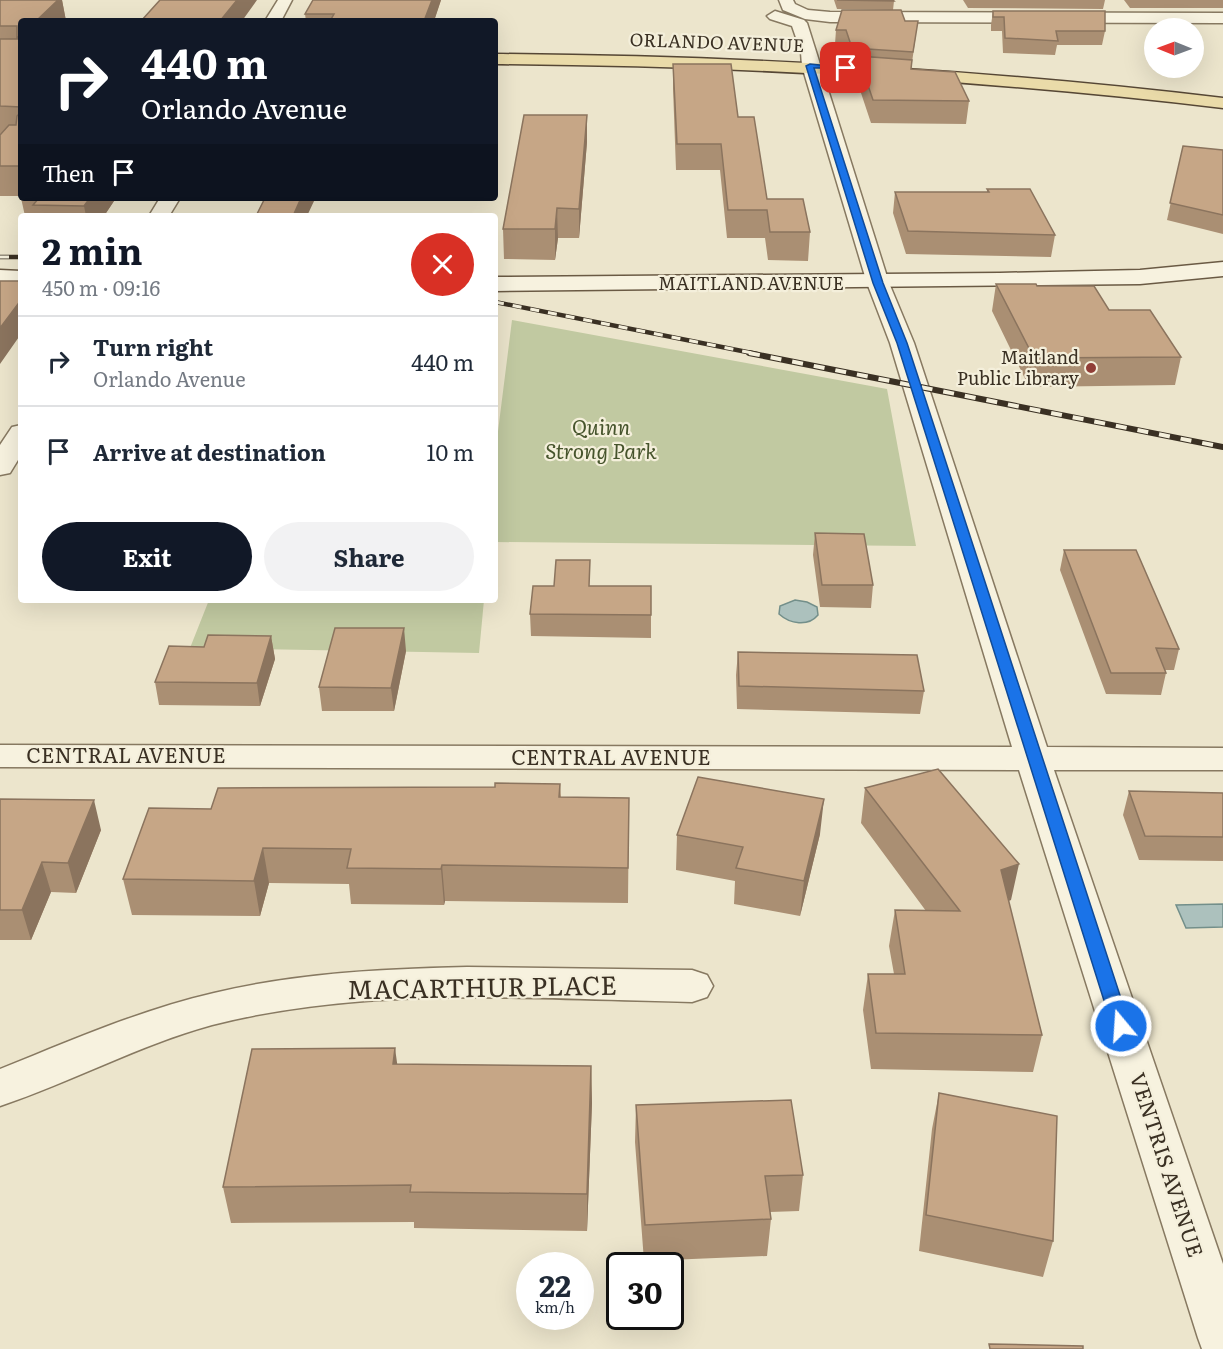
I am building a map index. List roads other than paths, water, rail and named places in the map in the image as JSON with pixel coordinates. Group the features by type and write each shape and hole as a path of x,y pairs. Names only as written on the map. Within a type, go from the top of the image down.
{"main road":[{"name":"ORLANDO AVENUE","path":"498,45 1027,68 1223,88"},
{"name":"ORLANDO AVENUE","path":"498,58 809,59 1223,103"}],"street":[{"path":"275,18 285,0"},
{"path":"919,0 929,17"},
{"path":"783,8 830,17 1223,18"},
{"name":"VENTRIS AVENUE","path":"783,8 799,23 878,283 902,343 1033,759 1223,1338"},
{"name":"MAITLAND AVENUE","path":"498,284 878,283 1140,278 1223,269"},
{"path":"0,277 18,278"},
{"path":"0,288 18,287"},
{"path":"0,467 18,438"},
{"name":"CENTRAL AVENUE","path":"0,756 1223,759"},
{"name":"MACARTHUR PLACE","path":"0,1088 135,1033 191,1015 245,1002 379,984 692,986"}],"railway":[{"path":"0,257 18,257"},
{"path":"498,303 757,354"},
{"path":"749,353 1223,447"}],"place":[{"name":"Maitland Public Library","path":"1091,368"}],"park label":[{"name":"Quinn Strong Park","path":"601,440"}]}
